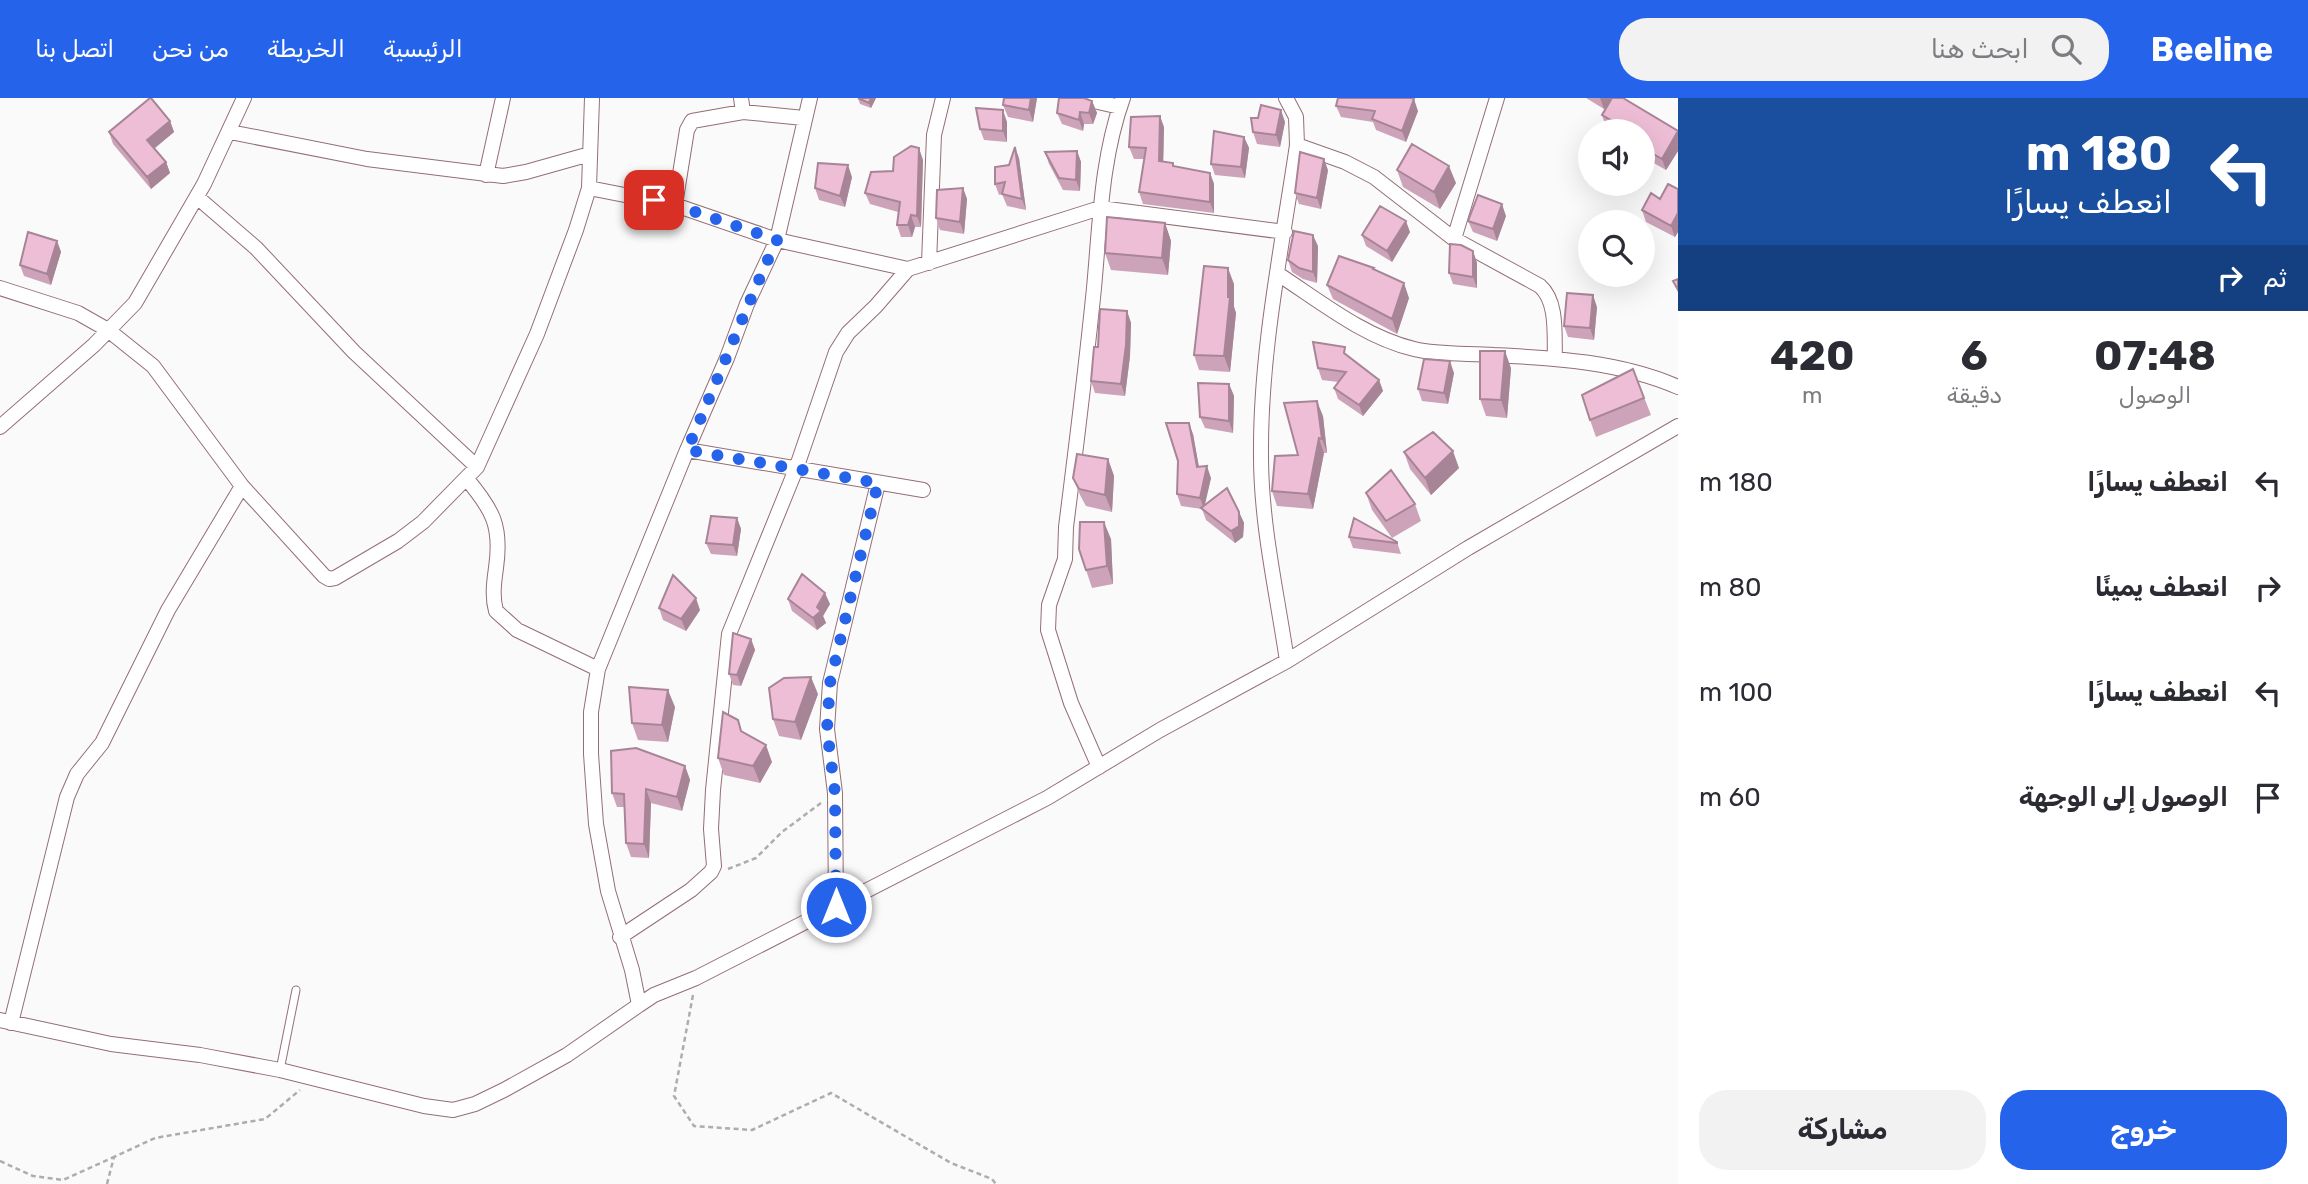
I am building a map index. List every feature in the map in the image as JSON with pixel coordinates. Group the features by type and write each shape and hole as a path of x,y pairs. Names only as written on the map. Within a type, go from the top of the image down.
{"street":[{"path":"0,428 135,303 197,197 244,98"},
{"path":"486,175 503,98"},
{"path":"0,288 78,313 108,330 159,373 242,486 324,576 333,579 398,541 444,503 477,467 537,334 568,254 589,188 592,98"},
{"path":"639,1005 601,862 593,791 592,712 598,669 747,304 777,240 810,98"},
{"path":"929,263 934,135 943,98"},
{"path":"1080,98 1122,103 1107,161 1100,208 1085,375 1066,527 1067,549 1049,605 1047,623 1049,639 1071,703 1099,767"},
{"path":"1286,98 1296,117 1297,145 1264,392 1261,456 1268,551 1287,661"},
{"path":"1454,239 1497,98"},
{"path":"675,205 689,124 742,105 804,118"},
{"path":"230,132 367,159 486,175 514,175 590,153"},
{"path":"1297,145 1345,162 1374,177 1454,239 1540,286 1551,302 1555,358"},
{"path":"589,188 675,205 777,240 908,269 1100,208 1284,232"},
{"path":"197,197 256,248 354,352 477,467"},
{"path":"620,937 674,902 711,872 715,858 711,829 713,790 729,634 796,469 836,352 848,333 908,269"},
{"path":"1278,274 1376,335 1406,347 1427,351 1555,358 1642,374 1678,387"},
{"path":"242,486 168,610 103,743 72,784 6,1021 111,1044 200,1055 315,1077 424,1106 462,1109 504,1090 567,1055 654,995 696,978 1047,798 1160,730 1287,661 1468,548 1678,426"},
{"path":"687,450 923,490"},
{"path":"466,478 496,520 496,611 517,630 598,669"},
{"path":"836,907 835,793 827,729 830,683 878,483"}],"lane":[{"path":"280,1070 296,990"}],"path":[{"path":"711,872 735,868 756,858 782,832 835,793"},
{"path":"696,978 674,1096 694,1126 752,1129 831,1093 951,1163 992,1179 996,1184"},
{"path":"0,1161 33,1176 63,1180 155,1138 265,1119 315,1077"},
{"path":"107,1184 114,1157"}],"building":[{"path":"150,98 170,121 147,140 166,162 147,177 109,132"},
{"path":"858,98 871,98 869,103"},
{"path":"1004,98 1031,98 1029,110 1003,105"},
{"path":"1059,98 1084,98 1092,101 1089,113 1080,112 1079,120 1057,113"},
{"path":"1338,98 1414,99 1402,131 1372,119 1375,111 1336,106"},
{"path":"1612,98 1623,98 1678,131 1662,159 1655,155 1655,119 1609,119 1602,115"},
{"path":"1261,105 1281,110 1276,135 1253,132 1251,118 1258,118"},
{"path":"976,108 1003,110 1003,131 980,129"},
{"path":"1160,116 1159,161 1210,173 1210,202 1139,192 1146,148 1129,147 1131,117"},
{"path":"1214,131 1244,137 1241,167 1211,164"},
{"path":"1412,144 1449,166 1434,192 1397,170"},
{"path":"911,146 919,148 917,216 911,215 908,225 897,225 900,202 865,193 871,172 893,171 894,157"},
{"path":"1015,147 1022,199 1002,194 1005,182 995,184 995,167 1009,165"},
{"path":"1077,151 1076,180 1059,178 1045,152"},
{"path":"1300,152 1324,159 1317,198 1295,193"},
{"path":"818,163 848,165 840,196 815,188"},
{"path":"1668,184 1678,189 1678,213 1671,226 1655,217 1655,210 1642,210 1649,196 1660,199"},
{"path":"963,188 960,222 936,218 937,190"},
{"path":"1478,195 1502,204 1493,229 1468,221"},
{"path":"1380,206 1406,221 1387,251 1362,235"},
{"path":"1107,217 1165,223 1162,258 1105,253"},
{"path":"1294,231 1313,235 1313,272 1299,268 1288,260"},
{"path":"28,232 57,241 47,274 20,265"},
{"path":"1450,244 1461,245 1473,251 1473,277 1449,273"},
{"path":"1339,256 1374,268 1404,283 1392,319 1327,285"},
{"path":"1204,266 1228,268 1230,297 1224,356 1194,355"},
{"path":"1567,293 1593,295 1590,328 1564,326"},
{"path":"1100,309 1127,311 1121,384 1091,381 1094,347 1098,347"},
{"path":"1313,342 1345,347 1344,353 1379,380 1359,405 1334,388 1346,372 1318,368"},
{"path":"1480,351 1505,351 1501,400 1480,399"},
{"path":"1424,359 1450,361 1444,393 1418,389"},
{"path":"1633,369 1644,398 1590,420 1582,395"},
{"path":"1198,383 1229,384 1229,421 1200,417"},
{"path":"1317,401 1322,439 1319,438 1308,494 1272,491 1275,456 1298,455 1284,403"},
{"path":"1166,423 1189,423 1197,467 1207,466 1200,498 1177,494 1178,461"},
{"path":"1433,432 1453,451 1425,478 1404,452"},
{"path":"1077,454 1108,459 1105,495 1079,489 1073,478"},
{"path":"1391,470 1415,504 1386,521 1366,493"},
{"path":"1227,488 1239,512 1239,526 1231,531 1201,508"},
{"path":"711,516 737,518 733,545 706,543"},
{"path":"1354,518 1397,542 1397,543 1349,537"},
{"path":"1080,522 1104,522 1107,566 1086,570 1079,549"},
{"path":"802,574 825,593 817,607 821,611 813,618 788,599"},
{"path":"673,575 696,598 681,619 659,608"},
{"path":"733,633 751,639 737,675 729,674"},
{"path":"811,677 795,722 773,719 769,688 784,678"},
{"path":"629,687 668,690 662,725 632,723"},
{"path":"723,712 738,720 741,731 766,745 753,766 718,758"},
{"path":"636,748 685,766 677,797 646,789 644,844 626,843 624,794 612,793 611,751"}],"route":[{"path":"654,200 777,240 747,304 687,450 878,483 830,683 827,729 837,828 836,907"}]}
